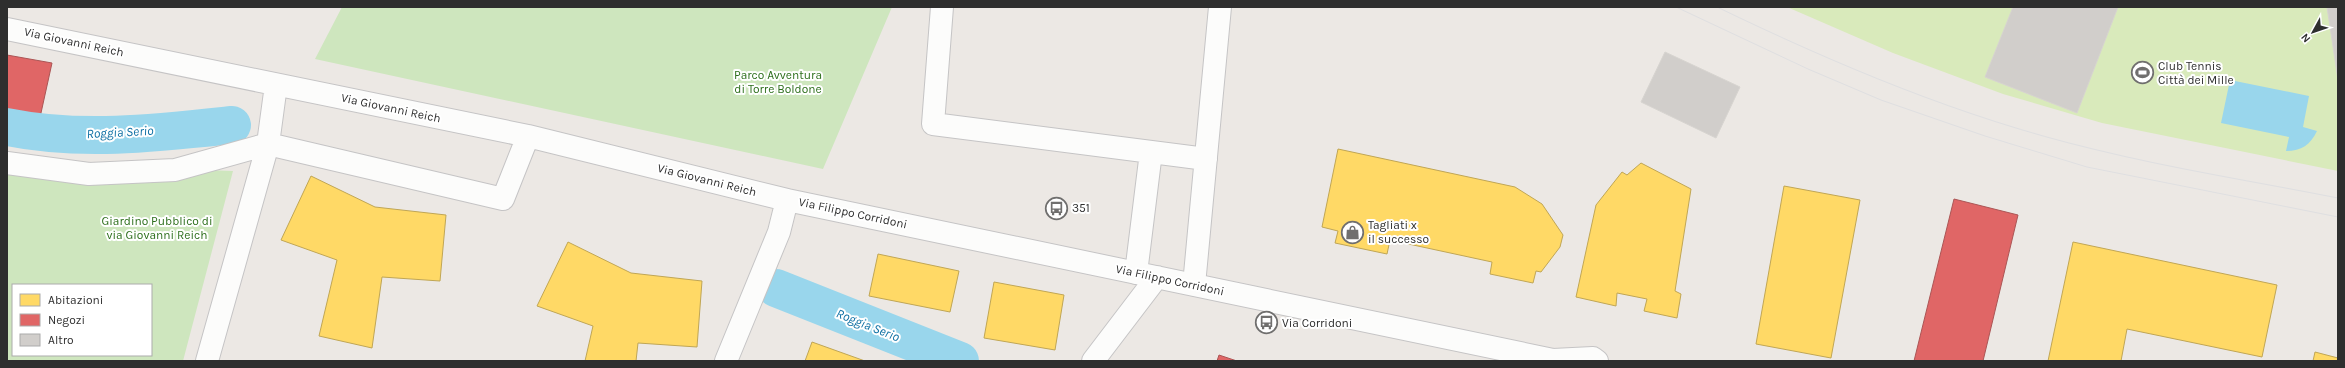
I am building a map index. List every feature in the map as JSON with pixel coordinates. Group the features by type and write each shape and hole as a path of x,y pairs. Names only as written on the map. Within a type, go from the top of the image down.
{"street":[{"path":"942,7 933,124 1206,159"},
{"path":"1194,285 1220,7"},
{"name":"Via Giovanni Reich","path":"7,29 528,136 780,198"},
{"path":"207,361 268,144 276,85"},
{"path":"7,163 89,174 175,170 268,144 503,199 528,136"},
{"path":"1136,273 1151,152"},
{"name":"Via Filippo Corridoni","path":"726,361 779,232 780,198 1553,361 1593,358 1597,361"},
{"path":"1094,361 1157,277"}],"green space":[{"name":"Parco Avventura di Torre Boldone","path":"342,7 892,7 823,169 315,59"},
{"name":"Club Tennis Città dei Mille","path":"1787,7 2338,7 2338,171 2102,123 2003,94 1893,53"},
{"name":"Giardino Pubblico di via Giovanni Reich","path":"7,163 233,171 183,361 7,361"}],"water":[{"path":"2230,80 2309,96 2303,127 2317,131 2305,146 2297,150 2286,151 2289,137 2221,123"}],"building: Abitazioni":[{"path":"1338,149 1515,187 1542,204 1563,235 1560,247 1541,272 1536,271 1533,283 1490,274 1492,262 1390,240 1387,254 1335,243 1338,231 1322,227"},
{"path":"1641,163 1691,189 1675,291 1681,294 1677,318 1644,311 1647,299 1617,293 1616,306 1576,297 1596,205 1622,172 1627,175"},
{"path":"311,176 375,207 446,215 440,281 382,277 372,348 319,336 337,260 281,240"},
{"path":"1784,186 1860,200 1831,358 1756,344"},
{"path":"568,242 631,273 702,281 697,347 638,343 636,361 585,361 593,326 537,306"},
{"path":"2073,242 2277,285 2262,357 2127,329 2121,361 2048,361"},
{"path":"878,254 959,271 950,312 869,296"},
{"path":"994,282 1064,295 1055,350 984,338"},
{"path":"812,342 865,361 805,361"},
{"path":"2315,352 2338,358 2338,361 2313,361"}],"building: Negozi":[{"path":"7,55 52,63 39,122 7,115"},
{"path":"1954,199 2018,215 1983,361 1914,361"},
{"path":"1219,355 1237,361 1217,361"}],"building: Altro":[{"path":"2013,7 2118,7 2077,113 1985,77"},
{"path":"2327,7 2338,7 2338,80"},
{"path":"1665,52 1740,87 1716,138 1641,102"}],"waterway":[{"name":"Roggia Serio","path":"7,127 35,132 63,134 120,135 232,125"},
{"name":"Roggia Serio","path":"776,288 960,361"}],"tram line":[{"path":"1676,7 1808,69 1881,100 1985,136 2087,167 2338,217"},
{"path":"1717,7 1854,69 1949,106 1996,122 2123,156 2338,198"}],"place":[{"name":"Club Tennis Città dei Mille","path":"2143,73"},
{"name":"351","path":"1056,208"},
{"name":"Tagliati x il successo","path":"1352,232"},
{"name":"Via Corridoni","path":"1266,323"}]}
